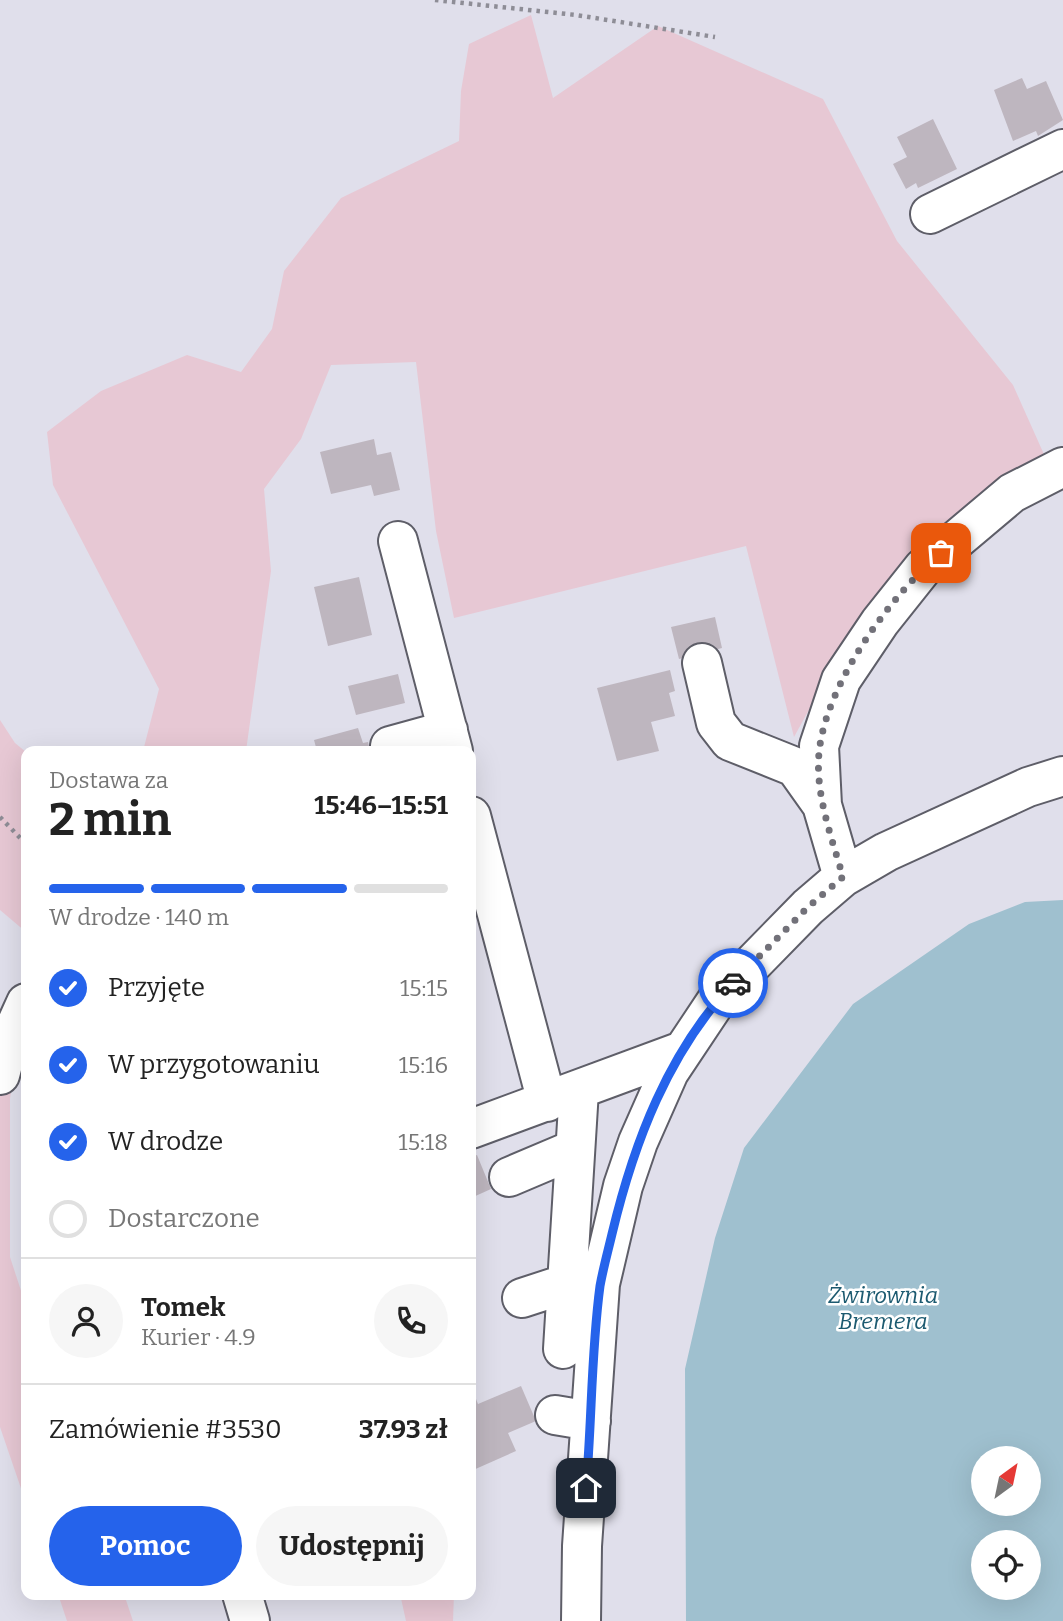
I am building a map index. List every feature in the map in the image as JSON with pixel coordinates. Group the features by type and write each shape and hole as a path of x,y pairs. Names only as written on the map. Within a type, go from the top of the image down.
{"street":[{"path":"930,215 1063,149"},
{"path":"843,877 822,805 819,746 841,680 880,622 923,568 1012,493 1063,467"},
{"path":"390,746 451,740 398,541"},
{"path":"702,663 716,723 730,741 794,767 822,805"},
{"path":"581,1621 582,1546 600,1284 623,1186 638,1142 682,1051 725,992 808,907 843,877 887,852 1028,787 1063,776"},
{"path":"476,844 563,1096 575,1149 563,1349"},
{"path":"0,1075 10,1038 21,1014"},
{"path":"476,1127 682,1051"},
{"path":"509,1177 575,1149"},
{"path":"522,1298 565,1284"},
{"path":"555,1415 592,1421"},
{"path":"244,1600 250,1621"}],"path":[{"path":"435,0 576,15 715,37"},
{"path":"0,817 21,839"}],"shaded area":[{"path":"531,15 553,98 658,26 823,99 897,241 1013,385 1051,470 827,677 794,737 746,546 454,618 436,531 416,362 331,365 301,439 264,489 271,571 247,746 144,746 159,689 53,485 47,432 101,391 187,355 241,372 272,329 284,271 341,198 459,141 461,91 469,44"},
{"path":"0,720 21,748 21,928 0,910"},
{"path":"21,988 21,1013 10,1099 10,1257 21,1291 21,1488 0,1427 0,1018"},
{"path":"60,1600 126,1600 133,1621 67,1621"},
{"path":"401,1600 454,1600 453,1621 406,1621"}],"water":[{"name":"Żwirownia Bremera","path":"1063,900 1063,1621 686,1621 685,1369 715,1238 744,1148 853,1004 969,924 1025,902"}],"building":[{"path":"1022,78 1027,89 1046,81 1063,120 1038,136 1036,131 1013,141 994,90"},
{"path":"933,119 957,169 918,188 916,183 906,189 893,164 907,157 897,137"},
{"path":"374,439 377,455 391,452 400,490 374,496 371,485 331,494 320,452"},
{"path":"359,577 372,635 328,646 314,587"},
{"path":"715,617 722,648 679,659 671,627"},
{"path":"670,670 675,691 669,693 675,716 651,722 659,751 617,761 597,688"},
{"path":"398,674 405,703 356,715 348,686"},
{"path":"358,728 363,743 368,742 369,746 316,746 314,740"},
{"path":"476,1155 491,1189 476,1196"},
{"path":"521,1386 536,1421 508,1433 516,1451 476,1469 476,1399 478,1404"}],"way so far":[{"path":"733,983 808,907 843,877 822,805 819,746 841,680 880,622 923,568 941,553"}],"route":[{"path":"586,1488 600,1284 623,1186 638,1142 669,1073 692,1035 733,983"}]}
